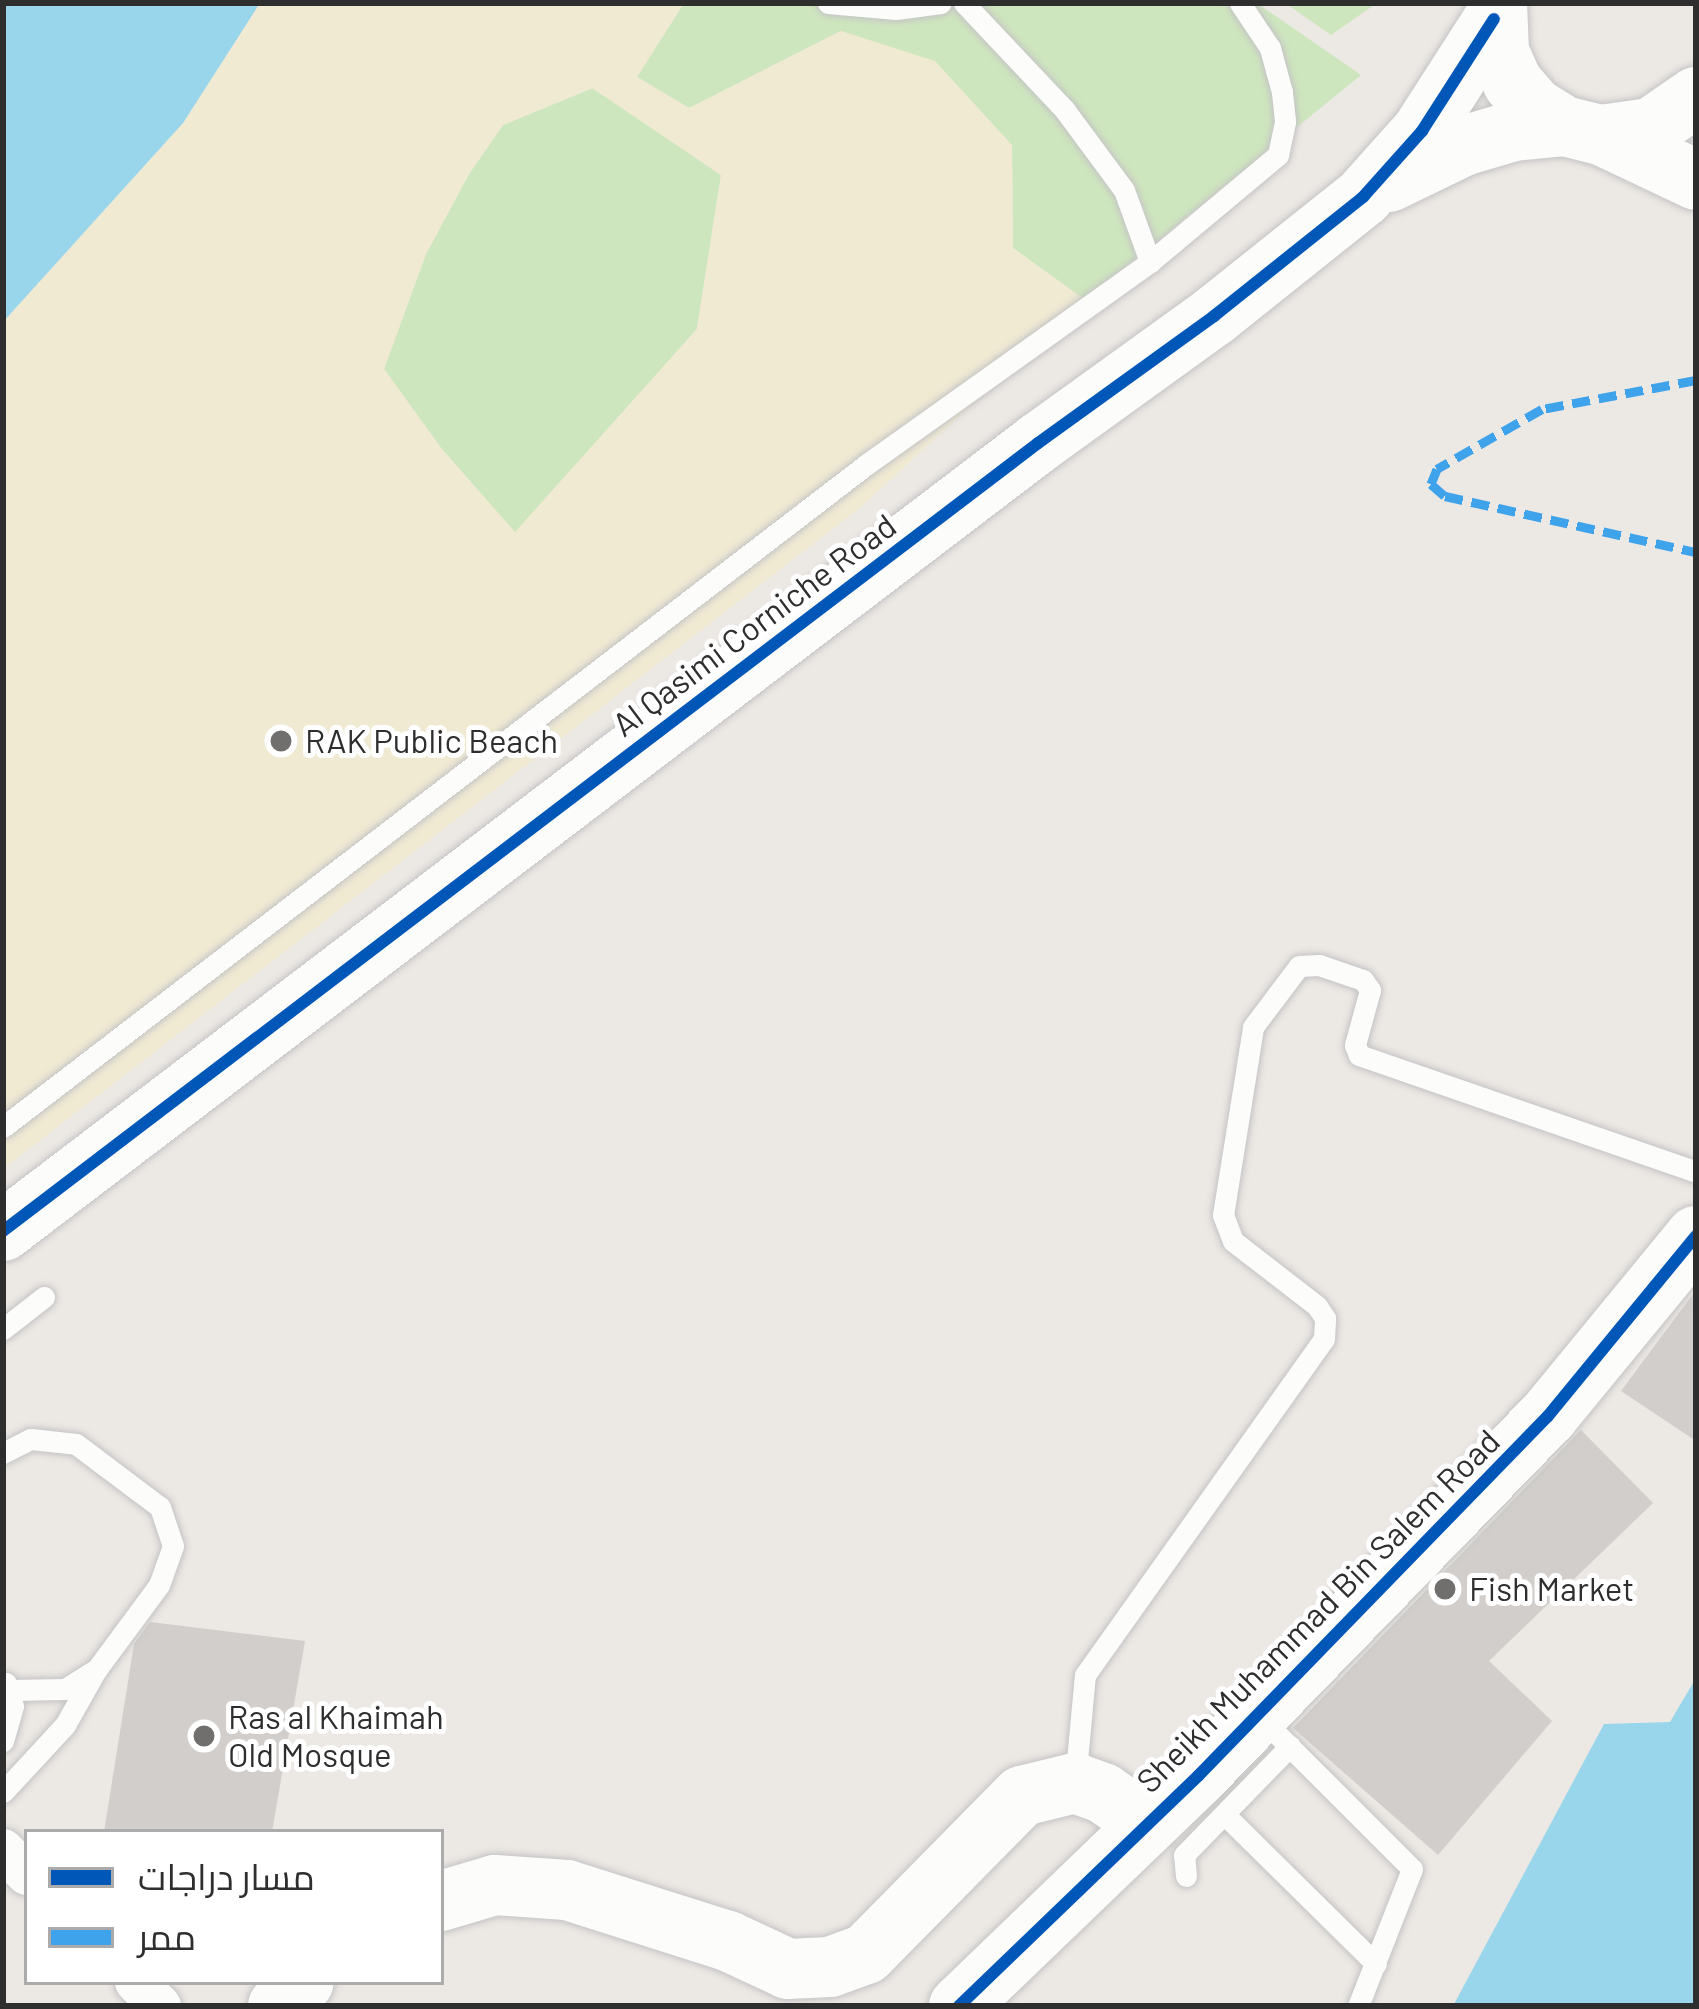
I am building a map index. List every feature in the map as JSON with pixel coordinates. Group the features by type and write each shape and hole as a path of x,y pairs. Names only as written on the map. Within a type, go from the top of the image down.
{"street":[{"path":"1495,11 1498,52 1513,83 1535,108 1696,181"},
{"name":"Al Qasimi Corniche Road","path":"3,1231 1002,470 1214,316 1363,197 1422,131 1495,11"},
{"name":"Al Qasimi Corniche Road","path":"1363,197 1463,146 1514,131 1651,128 1696,97"},
{"name":"Sheikh Muhammad Bin Salem Road","path":"959,2006 1146,1823 1273,1729 1548,1416 1696,1236"},
{"path":"444,1900 495,1886 567,1890 728,1941 788,1969 830,1966 866,1954 1022,1796 1075,1783 1103,1793 1146,1823"},
{"path":"278,2006 301,1985"}],"lane":[{"path":"828,3 896,9 941,3"},
{"path":"964,3 1064,109 1124,190 1150,262"},
{"path":"3,1127 867,464 1150,262 1278,155 1285,121 1282,92 1270,49 1240,3"},
{"path":"1075,1783 1085,1675 1324,1339 1325,1318 1317,1306 1233,1241 1223,1215 1253,1027 1299,966 1319,964 1363,980 1370,990 1355,1045 1358,1055 1696,1172"},
{"path":"3,1329 44,1297"},
{"path":"3,1453 31,1439 76,1444 145,1492 170,1526 169,1566 96,1670 65,1725 3,1792"},
{"path":"3,1741 12,1721 6,1683 65,1689 96,1670"},
{"path":"1186,1876 1184,1856 1225,1815 1273,1729 1412,1868 1358,2006"},
{"path":"1225,1815 1376,1964"}],"green space":[{"path":"684,3 1257,3 1361,75 1085,300 1013,248 1012,145 841,31 689,108 637,77"},
{"path":"1285,3 1377,3 1331,35"},
{"path":"593,88 721,175 697,329 515,533 441,448 384,369 426,254 469,174 503,125"}],"sand":[{"name":"RAK Public Beach","path":"260,3 684,3 637,77 689,108 841,31 935,61 1012,145 1013,248 1085,300 861,507 3,1169 3,322 183,123","holes":["592,88 721,175 697,329 515,532 441,448 384,369 426,254 469,174 503,125"]}],"water":[{"path":"3,3 260,3 183,123 3,322"},
{"path":"1696,1678 1696,2006 1453,2006 1604,1724 1670,1722"}],"building":[{"path":"1696,1290 1696,1441 1621,1391"},
{"path":"1581,1430 1653,1503 1489,1661 1552,1721 1438,1855 1293,1728"},
{"name":"Ras al Khaimah Old Mosque","path":"150,1622 305,1641 273,1829 104,1829 134,1644"}],"marked path":[{"path":"1696,380 1542,409 1437,469 1431,484 1445,496 1696,552"}],"cycle path":[{"path":"3,1231 1038,443 1214,316 1363,197 1422,131 1494,19"},
{"path":"959,2006 1198,1776 1548,1416 1696,1236"}],"place":[{"name":"RAK Public Beach","path":"281,741"},
{"name":"Fish Market","path":"1445,1589"},
{"name":"Ras al Khaimah Old Mosque","path":"204,1736"}]}
